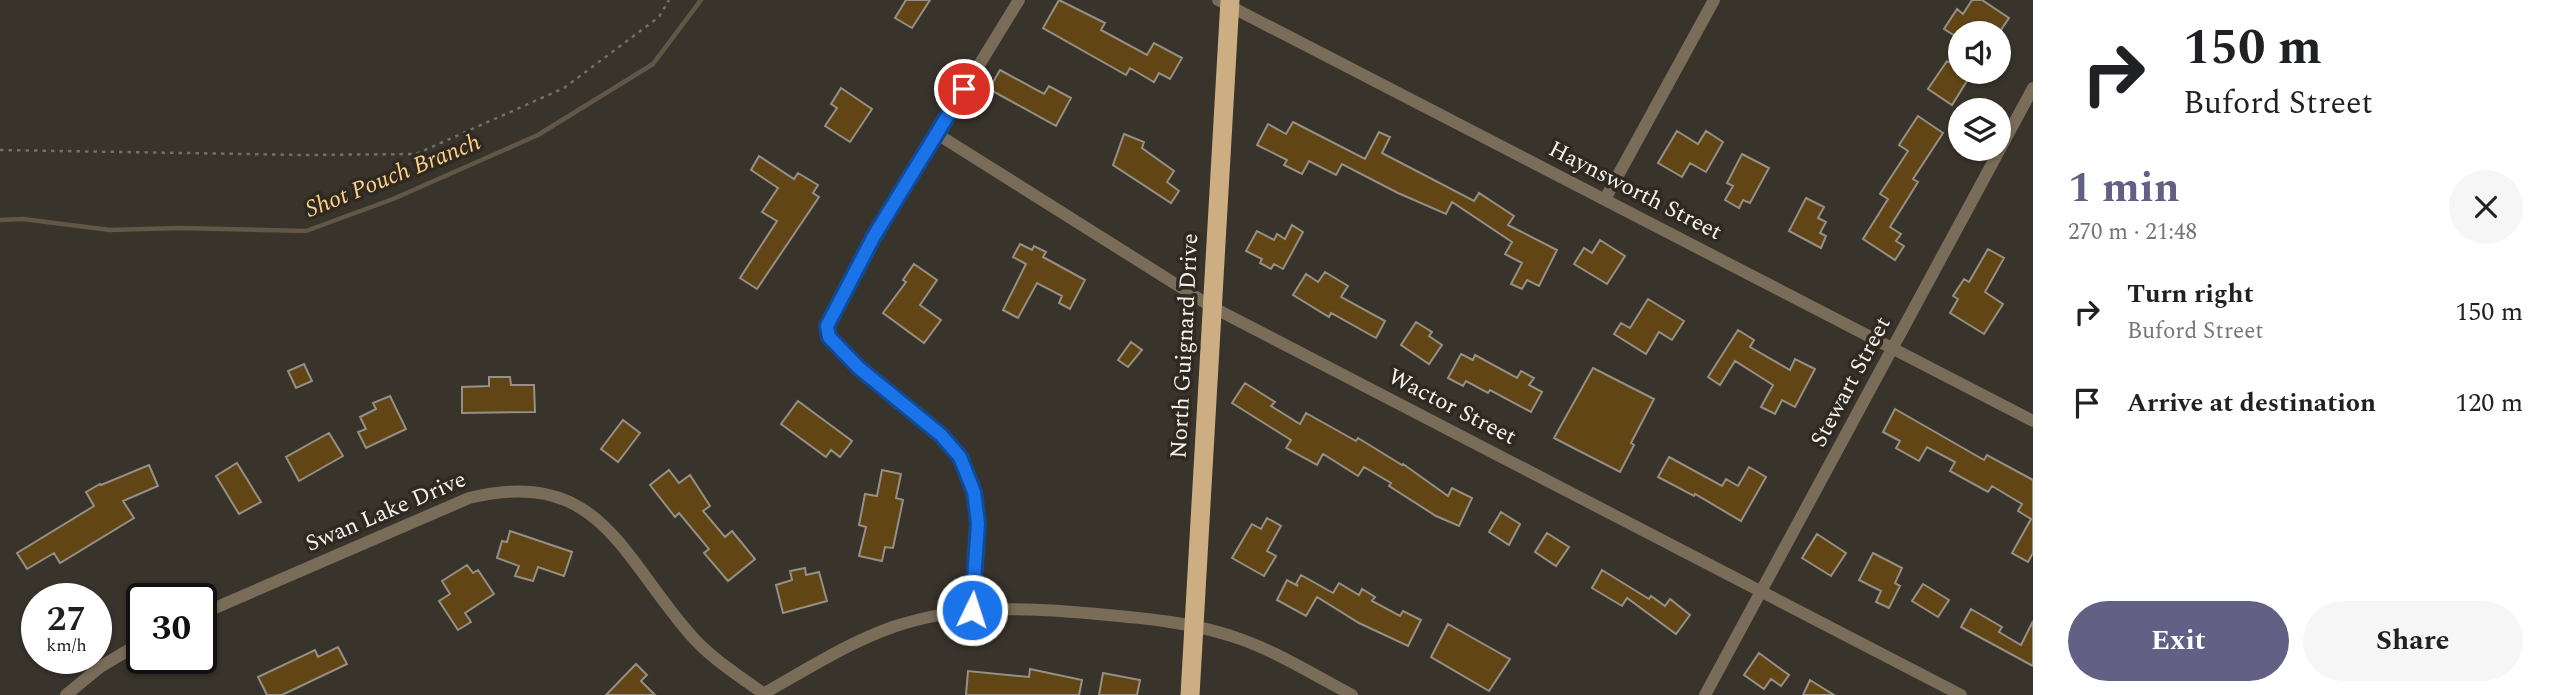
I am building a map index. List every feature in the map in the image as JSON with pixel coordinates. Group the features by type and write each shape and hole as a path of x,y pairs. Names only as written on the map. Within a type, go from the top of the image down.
{"highway":[{"name":"North Guignard Drive","path":"1190,695 1226,2"}],"street":[{"path":"972,610 978,523 974,492 960,457 941,435 859,368 829,337 827,326 874,236 1019,0"},
{"path":"1605,199 1714,0"},
{"name":"Haynsworth Street","path":"1226,2 2033,421"},
{"name":"Stewart Street","path":"1705,695 2033,88"},
{"name":"Wactor Street","path":"937,134 1212,307 1961,695"},
{"name":"Swan Lake Drive","path":"217,607 469,498 497,491 541,491 591,513 609,528 691,636 713,657 762,694"},
{"path":"762,694 817,663 892,627 937,614 972,610 1052,610 1160,620 1244,640 1352,695"},
{"path":"66,695 100,667 126,652"}],"path":[{"path":"0,150 416,154 564,88 659,17 669,0"}],"building":[{"path":"906,0 930,0 912,28 895,18"},
{"path":"1059,0 1105,23 1101,30 1147,55 1154,43 1182,58 1170,79 1159,73 1154,82 1130,68 1126,75 1043,28"},
{"path":"1972,0 1982,0 2009,18 2007,21 1949,21 1957,9 1963,14"},
{"path":"1947,61 1948,84 1965,84 1956,98 1948,98 1948,102 1928,89"},
{"path":"1000,70 1044,94 1049,86 1071,98 1056,126 989,89"},
{"path":"841,88 872,109 850,142 825,126 837,108 831,104"},
{"path":"1918,116 1943,133 1913,179 1918,182 1890,227 1901,234 1896,241 1904,246 1895,260 1863,239 1888,199 1880,194 1908,151 1899,145"},
{"path":"1293,122 1365,159 1379,132 1390,137 1382,153 1474,201 1479,193 1514,216 1508,225 1557,250 1539,286 1527,280 1522,289 1511,284 1522,263 1505,254 1512,242 1452,202 1446,214 1342,164 1336,175 1309,161 1302,174 1284,165 1287,160 1257,145 1268,124 1286,134"},
{"path":"1677,131 1698,144 1706,131 1723,142 1706,172 1690,163 1682,177 1658,163"},
{"path":"1124,134 1144,142 1142,148 1174,171 1167,182 1179,191 1171,203 1113,165"},
{"path":"1742,154 1769,168 1750,203 1743,200 1739,208 1725,200 1733,186 1727,183"},
{"path":"759,156 794,179 798,173 818,185 813,193 819,197 757,289 740,278 777,221 762,212 778,188 751,170"},
{"path":"1806,198 1824,207 1818,218 1826,222 1820,233 1826,236 1821,248 1789,231"},
{"path":"1292,225 1303,232 1283,269 1274,264 1271,269 1260,263 1262,259 1246,251 1257,231 1274,240 1277,234 1285,239"},
{"path":"1600,240 1625,256 1607,284 1574,264 1584,248 1592,253"},
{"path":"1020,244 1032,250 1034,246 1046,252 1043,257 1085,280 1070,309 1059,303 1062,296 1037,283 1018,318 1003,310 1026,264 1013,257"},
{"path":"1988,249 2004,258 1985,292 2003,304 1984,334 1950,313 1958,299 1953,296 1964,279 1969,282"},
{"path":"914,264 937,280 920,305 941,320 924,343 883,313 906,282 903,280"},
{"path":"1325,272 1348,286 1341,297 1385,321 1376,338 1331,313 1329,317 1293,295 1306,274 1318,282"},
{"path":"1648,299 1684,321 1672,340 1659,332 1646,354 1614,334 1621,323 1630,328"},
{"path":"1416,322 1432,332 1429,336 1442,345 1429,364 1401,345"},
{"path":"1738,330 1754,340 1750,347 1790,370 1795,359 1815,369 1795,407 1782,400 1775,414 1761,407 1773,385 1735,361 1720,385 1708,377"},
{"path":"1131,342 1142,350 1128,367 1118,360"},
{"path":"1461,354 1473,360 1475,355 1517,378 1521,371 1534,378 1529,385 1542,392 1531,412 1490,390 1488,393 1466,381 1463,386 1448,378"},
{"path":"304,364 312,381 296,388 288,371"},
{"path":"1593,368 1654,399 1631,443 1634,445 1620,472 1554,438"},
{"path":"489,377 510,377 511,385 534,385 535,412 462,413 462,387 489,386"},
{"path":"1245,383 1275,402 1271,406 1300,424 1306,413 1403,464 1448,496 1452,488 1472,498 1459,526 1436,516 1364,467 1358,476 1323,454 1317,465 1286,448 1291,440 1232,403"},
{"path":"390,396 406,429 366,448 358,432 366,429 360,417 376,409 373,403"},
{"path":"798,401 852,441 840,457 831,450 826,457 781,424"},
{"path":"1895,409 1984,460 1987,455 2033,480 2033,553 2028,562 2012,553 2031,519 2018,511 2022,504 1992,486 1988,492 1950,471 1955,462 1927,447 1919,461 1896,448 1900,441 1883,432"},
{"path":"623,420 640,433 618,462 601,449"},
{"path":"329,433 343,456 299,481 286,457"},
{"path":"1669,457 1722,486 1726,479 1738,486 1749,467 1766,477 1741,521 1695,494 1694,496 1658,477"},
{"path":"237,463 261,502 239,514 216,476"},
{"path":"149,465 158,486 123,501 134,518 60,563 54,553 27,569 17,553 94,506 86,492"},
{"path":"669,470 679,483 690,475 710,506 703,511 725,537 732,531 755,559 728,581 704,553 709,549 679,513 675,517 650,485"},
{"path":"882,470 901,474 896,498 903,500 893,548 885,547 882,561 859,556 866,527 859,525 865,494 877,496"},
{"path":"1501,512 1520,524 1509,545 1489,532"},
{"path":"1267,518 1281,526 1267,551 1276,556 1264,576 1232,558 1252,524 1261,529"},
{"path":"510,531 572,552 564,576 538,567 533,581 515,576 519,566 497,558 502,541 507,542"},
{"path":"1547,533 1569,547 1556,566 1535,552"},
{"path":"1817,534 1846,553 1831,576 1802,558"},
{"path":"1873,553 1902,568 1895,583 1900,586 1889,608 1876,602 1881,591 1859,580"},
{"path":"467,565 473,573 478,570 494,594 465,613 471,622 458,630 439,601 450,594 442,581"},
{"path":"805,568 806,575 819,572 827,601 783,613 776,585 792,580 790,571"},
{"path":"1602,570 1665,606 1670,599 1690,615 1676,634 1627,598 1622,606 1592,588"},
{"path":"1301,575 1333,593 1339,583 1359,595 1362,589 1375,597 1372,601 1400,616 1403,611 1421,620 1408,646 1359,623 1317,597 1306,616 1277,600 1287,580 1298,586 1296,584"},
{"path":"1923,584 1949,600 1938,617 1912,601"},
{"path":"1971,609 2002,627 1999,632 2021,645 2033,621 2033,666 1961,627"},
{"path":"1448,624 1510,659 1489,691 1431,657"},
{"path":"338,647 347,664 282,695 267,695 258,677 315,650 318,657"},
{"path":"1759,653 1789,675 1781,686 1771,679 1764,689 1744,675"},
{"path":"636,664 647,675 641,681 655,695 606,695"},
{"path":"1030,669 1082,680 1079,695 966,695 968,671 1029,677"},
{"path":"1103,673 1140,680 1137,695 1099,695"},
{"path":"1810,680 1834,695 1803,695"}],"waterway":[{"name":"Shot Pouch Branch","path":"0,220 23,219 110,230 179,228 306,231 393,199 538,135 653,64 701,0"}],"route":[{"path":"964,89 874,236 827,326 829,337 859,368 941,435 960,457 970,477 977,506 972,610"}]}
